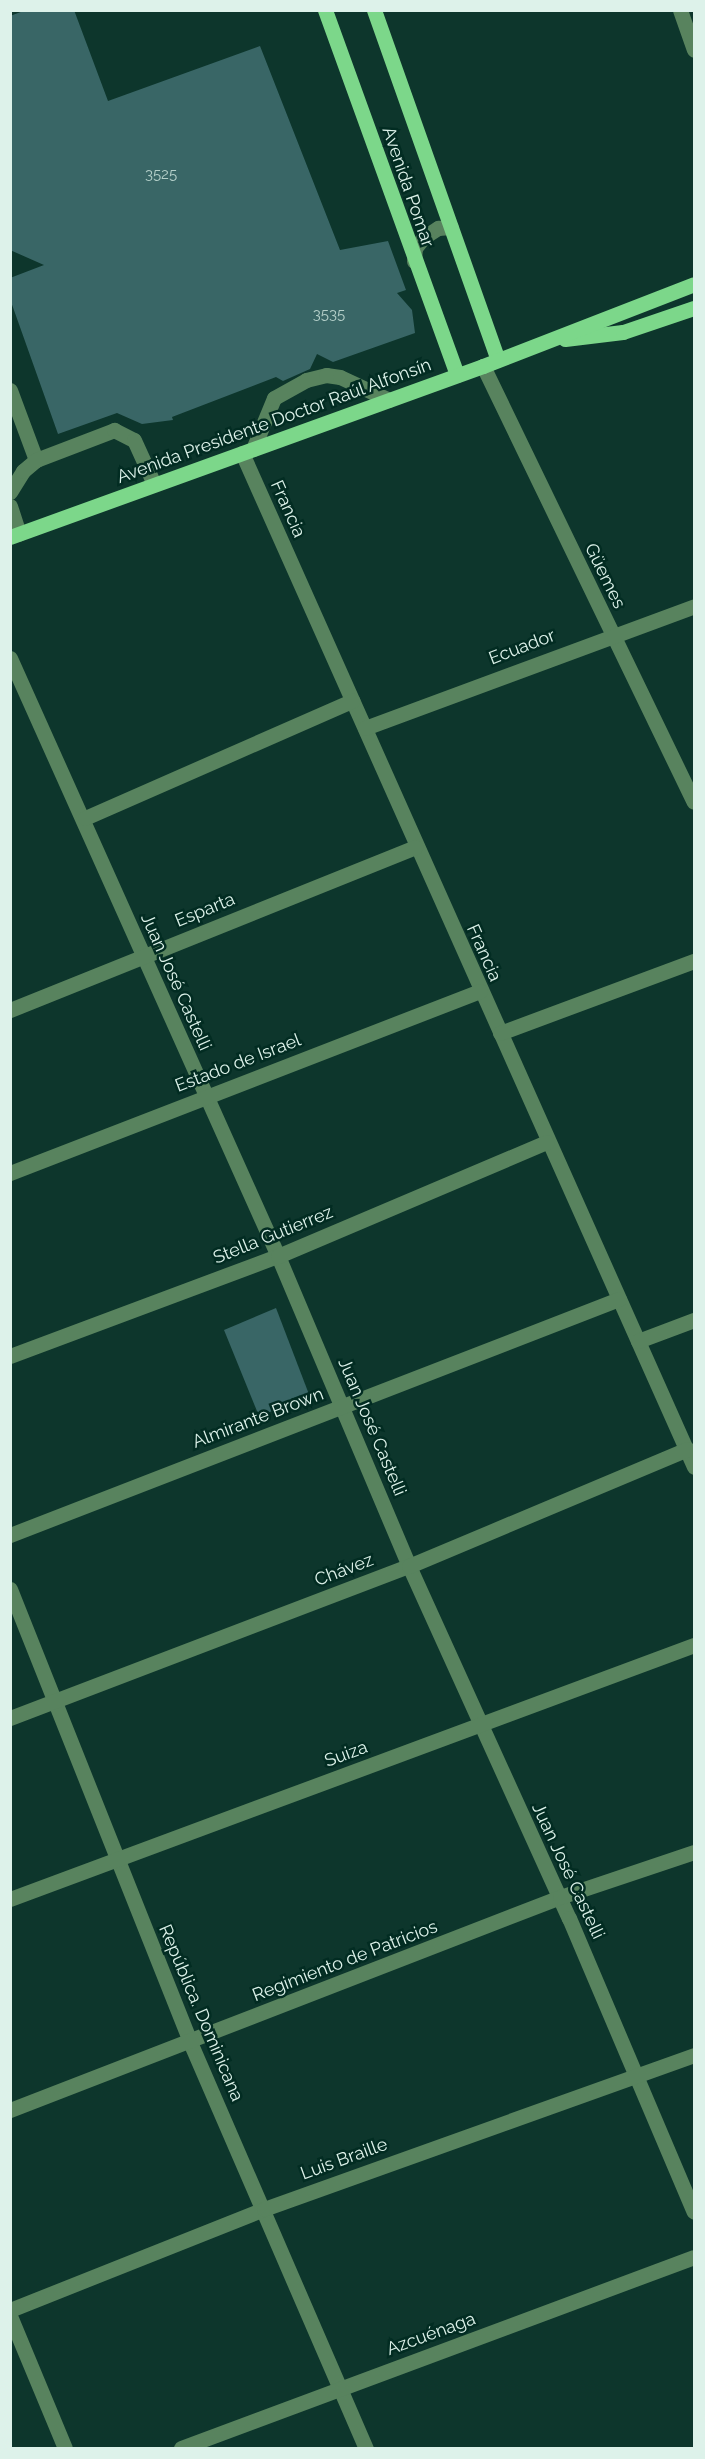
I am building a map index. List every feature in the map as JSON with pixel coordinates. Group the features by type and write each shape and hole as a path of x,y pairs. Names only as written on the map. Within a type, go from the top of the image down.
{"main road":[{"name":"Avenida Pomar","path":"325,10 457,375"},
{"name":"Avenida Pomar","path":"374,10 498,360"},
{"name":"Avenida Presidente Doctor Raúl Alfonsín","path":"15,535 483,366 550,341 615,312 694,284"},
{"name":"Avenida Presidente Doctor Raúl Alfonsín","path":"550,341 623,332 694,308"}],"street":[{"path":"680,10 694,50"},
{"path":"414,261 416,248 424,237 438,228 451,227"},
{"name":"Güemes","path":"483,366 694,802"},
{"path":"247,451 274,398 306,380 326,375 340,376 389,400"},
{"path":"10,390 36,460"},
{"path":"10,492 23,471 36,460 114,430 134,440 154,484"},
{"name":"Francia","path":"247,451 415,847 694,1467"},
{"path":"10,506 15,535"},
{"name":"Ecuador","path":"366,728 611,634 694,606"},
{"name":"Juan José Castelli","path":"10,657 85,818 142,957 278,1256 409,1566 479,1726 560,1898 694,2212"},
{"path":"85,818 352,701"},
{"name":"Esparta","path":"10,1010 415,847"},
{"path":"500,1033 694,961"},
{"name":"Estado de Israel","path":"10,1173 480,991"},
{"name":"Stella Gutierrez","path":"10,1356 278,1256 547,1142"},
{"name":"Almirante Brown","path":"10,1535 619,1299"},
{"path":"638,1341 694,1320"},
{"name":"Chávez","path":"10,1718 409,1566 687,1449"},
{"name":"República. Dominicana","path":"10,1589 190,2042 264,2209 338,2389 366,2448"},
{"name":"Suiza","path":"10,1899 694,1645"},
{"name":"Regimiento de Patricios","path":"10,2110 560,1898 694,1852"},
{"name":"Luis Braille","path":"10,2310 264,2209 694,2055"},
{"name":"Azcuénaga","path":"181,2448 694,2257"},
{"path":"10,2316 65,2448"}],"building":[{"path":"26,10 74,10 108,101 260,46 340,250 388,241 406,290 397,293 412,310 415,333 333,362 317,354 310,369 283,381 276,377 172,417 173,420 142,424 117,413 58,434 10,299 10,278 44,265 10,250 10,16"},
{"path":"276,1308 310,1397 259,1416 224,1330"}]}
